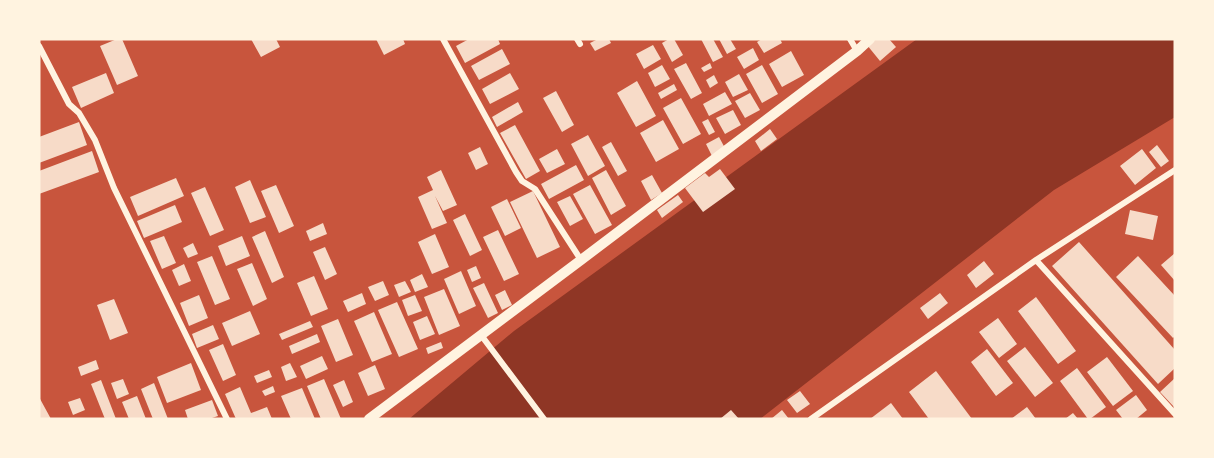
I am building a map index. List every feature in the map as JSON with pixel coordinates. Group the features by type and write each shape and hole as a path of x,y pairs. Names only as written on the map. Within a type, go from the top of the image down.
{"street":[{"path":"443,39 516,172 522,181 535,189 581,260"},
{"path":"850,39 857,51"},
{"path":"369,419 870,39"},
{"path":"39,46 69,104 79,113 95,140 114,188 227,419"},
{"path":"811,419 1036,260 1175,170"},
{"path":"1036,260 1175,414"},
{"path":"481,336 544,419"}],"shaded area":[{"path":"917,39 1175,39 1175,117 1054,190 760,419 409,419 514,331"}],"building":[{"path":"122,39 138,76 117,85 100,46"},
{"path":"251,39 276,39 280,47 261,57"},
{"path":"376,39 403,39 405,44 384,55"},
{"path":"469,39 498,39 500,44 465,63 456,46"},
{"path":"598,39 609,39 611,43 595,51 590,43"},
{"path":"674,39 683,55 672,62 662,43"},
{"path":"701,39 713,39 723,57 713,62"},
{"path":"719,39 730,39 736,49 727,54"},
{"path":"762,39 780,39 782,43 764,53 757,42"},
{"path":"874,39 889,39 896,47 880,61 867,45"},
{"path":"653,45 661,59 644,69 636,54"},
{"path":"753,48 759,60 744,69 737,57"},
{"path":"502,49 510,64 479,80 471,66"},
{"path":"791,51 804,75 782,87 769,64"},
{"path":"686,63 702,93 691,99 674,69"},
{"path":"710,63 712,68 704,72 701,68"},
{"path":"662,65 670,79 655,87 648,73"},
{"path":"762,65 778,94 762,103 746,74"},
{"path":"106,73 114,93 81,108 72,87"},
{"path":"510,73 519,89 490,104 482,89"},
{"path":"739,74 748,90 733,97 725,82"},
{"path":"714,75 718,83 710,88 706,80"},
{"path":"637,81 656,116 636,127 617,93"},
{"path":"674,84 677,90 661,99 658,93"},
{"path":"556,91 574,125 562,132 543,98"},
{"path":"725,92 732,104 709,116 703,104"},
{"path":"750,93 760,110 745,118 735,101"},
{"path":"681,98 701,134 683,144 663,108"},
{"path":"518,102 523,112 497,127 492,117"},
{"path":"733,110 741,125 725,134 716,118"},
{"path":"708,119 715,132 709,135 702,122"},
{"path":"663,120 679,149 656,162 640,133"},
{"path":"79,122 87,145 39,163 39,137"},
{"path":"515,125 540,171 526,179 500,133"},
{"path":"770,129 777,139 761,151 755,141"},
{"path":"588,135 605,166 588,176 571,144"},
{"path":"719,137 726,150 713,158 706,144"},
{"path":"611,142 627,171 618,176 602,147"},
{"path":"1157,145 1169,161 1161,167 1149,152"},
{"path":"480,147 488,164 476,170 468,153"},
{"path":"557,149 565,164 547,173 539,159"},
{"path":"1142,149 1156,168 1135,185 1120,166"},
{"path":"92,151 99,172 39,194 39,171"},
{"path":"576,165 584,180 549,199 541,184"},
{"path":"720,169 735,189 703,212 685,188 705,173 709,177"},
{"path":"441,170 457,205 443,211 435,196 447,223 432,229 418,197 433,190 427,177"},
{"path":"606,170 626,206 611,215 592,178"},
{"path":"652,175 662,193 651,200 641,181"},
{"path":"176,178 184,196 138,216 130,197"},
{"path":"250,180 266,217 250,223 235,187"},
{"path":"276,185 294,226 279,233 261,191"},
{"path":"590,185 612,225 595,234 573,194"},
{"path":"205,187 224,230 210,236 191,193"},
{"path":"533,191 560,247 537,258 510,202"},
{"path":"678,195 683,202 662,218 657,210"},
{"path":"570,196 583,219 570,226 557,202"},
{"path":"507,199 521,228 505,236 491,207"},
{"path":"175,205 182,222 144,238 137,221"},
{"path":"1130,210 1158,216 1153,240 1125,234"},
{"path":"465,214 482,250 470,256 453,220"},
{"path":"323,223 327,234 310,241 306,231"},
{"path":"498,230 519,274 504,281 483,237"},
{"path":"265,231 284,277 272,283 252,237"},
{"path":"435,234 449,267 432,274 418,242"},
{"path":"164,236 176,263 162,269 150,241"},
{"path":"242,236 250,256 226,266 218,246"},
{"path":"1079,242 1175,350 1175,368 1158,384 1052,266"},
{"path":"193,243 198,254 188,258 183,248"},
{"path":"325,247 337,274 325,280 313,252"},
{"path":"1175,253 1175,281 1161,265"},
{"path":"212,256 230,299 215,305 197,262"},
{"path":"1138,256 1175,296 1175,336 1173,338 1116,277"},
{"path":"984,261 994,274 976,288 967,275"},
{"path":"252,263 267,299 253,306 237,269"},
{"path":"184,264 191,281 179,286 172,270"},
{"path":"476,266 481,278 472,282 467,270"},
{"path":"461,271 476,306 459,314 444,279"},
{"path":"422,274 428,287 415,292 410,280"},
{"path":"314,276 328,309 311,316 297,283"},
{"path":"383,281 389,295 375,301 368,287"},
{"path":"405,281 411,292 399,297 394,285"},
{"path":"484,283 498,313 488,318 473,288"},
{"path":"444,289 460,326 439,335 424,297"},
{"path":"505,290 512,305 502,310 495,295"},
{"path":"362,293 366,304 348,312 343,301"},
{"path":"940,293 948,303 928,319 920,308"},
{"path":"199,295 208,318 189,326 180,303"},
{"path":"415,295 422,311 408,316 402,300"},
{"path":"1036,297 1076,351 1058,364 1018,311"},
{"path":"114,299 128,333 110,340 97,305"},
{"path":"397,302 418,349 399,357 378,310"},
{"path":"250,311 260,334 232,346 222,323"},
{"path":"374,312 392,354 372,362 354,321"},
{"path":"427,316 435,334 420,340 413,322"},
{"path":"998,318 1017,344 999,358 979,332"},
{"path":"338,319 353,355 336,362 321,326"},
{"path":"310,321 313,327 282,340 279,334"},
{"path":"213,325 219,339 197,348 192,334"},
{"path":"317,334 320,342 292,354 289,346"},
{"path":"441,342 443,348 428,354 426,348"},
{"path":"223,344 236,375 223,381 209,350"},
{"path":"1025,347 1053,383 1035,397 1007,361"},
{"path":"987,349 1013,383 996,396 971,362"},
{"path":"322,356 328,369 306,379 300,366"},
{"path":"1107,357 1133,391 1113,406 1087,372"},
{"path":"96,360 99,369 81,376 78,367"},
{"path":"191,363 201,390 167,403 157,377"},
{"path":"290,363 297,377 286,381 281,367"},
{"path":"375,365 385,389 368,396 358,373"},
{"path":"1077,368 1106,407 1090,419 1060,381"},
{"path":"269,370 272,377 257,383 254,376"},
{"path":"936,371 972,419 929,419 909,392"},
{"path":"1175,378 1175,408 1160,392"},
{"path":"123,379 129,394 117,399 111,383"},
{"path":"324,379 341,419 321,419 307,386"},
{"path":"101,380 116,419 105,419 91,384"},
{"path":"344,380 353,402 343,407 333,385"},
{"path":"154,383 168,419 153,419 141,389"},
{"path":"273,386 275,392 265,396 262,391"},
{"path":"240,387 251,413 267,407 272,419 236,419 225,394"},
{"path":"302,388 315,419 291,419 281,396"},
{"path":"800,391 810,404 797,413 787,400"},
{"path":"1136,395 1147,410 1136,419 1123,419 1116,410"},
{"path":"137,396 146,419 129,419 122,402"},
{"path":"39,397 51,419 39,419"},
{"path":"80,398 85,410 73,415 68,402"},
{"path":"212,400 218,416 209,419 188,419 185,410"},
{"path":"891,403 903,419 870,419"},
{"path":"1027,407 1036,419 1011,419"},
{"path":"731,410 739,419 720,419"},
{"path":"782,410 789,419 771,419"},
{"path":"1073,413 1078,419 1065,419"}]}
